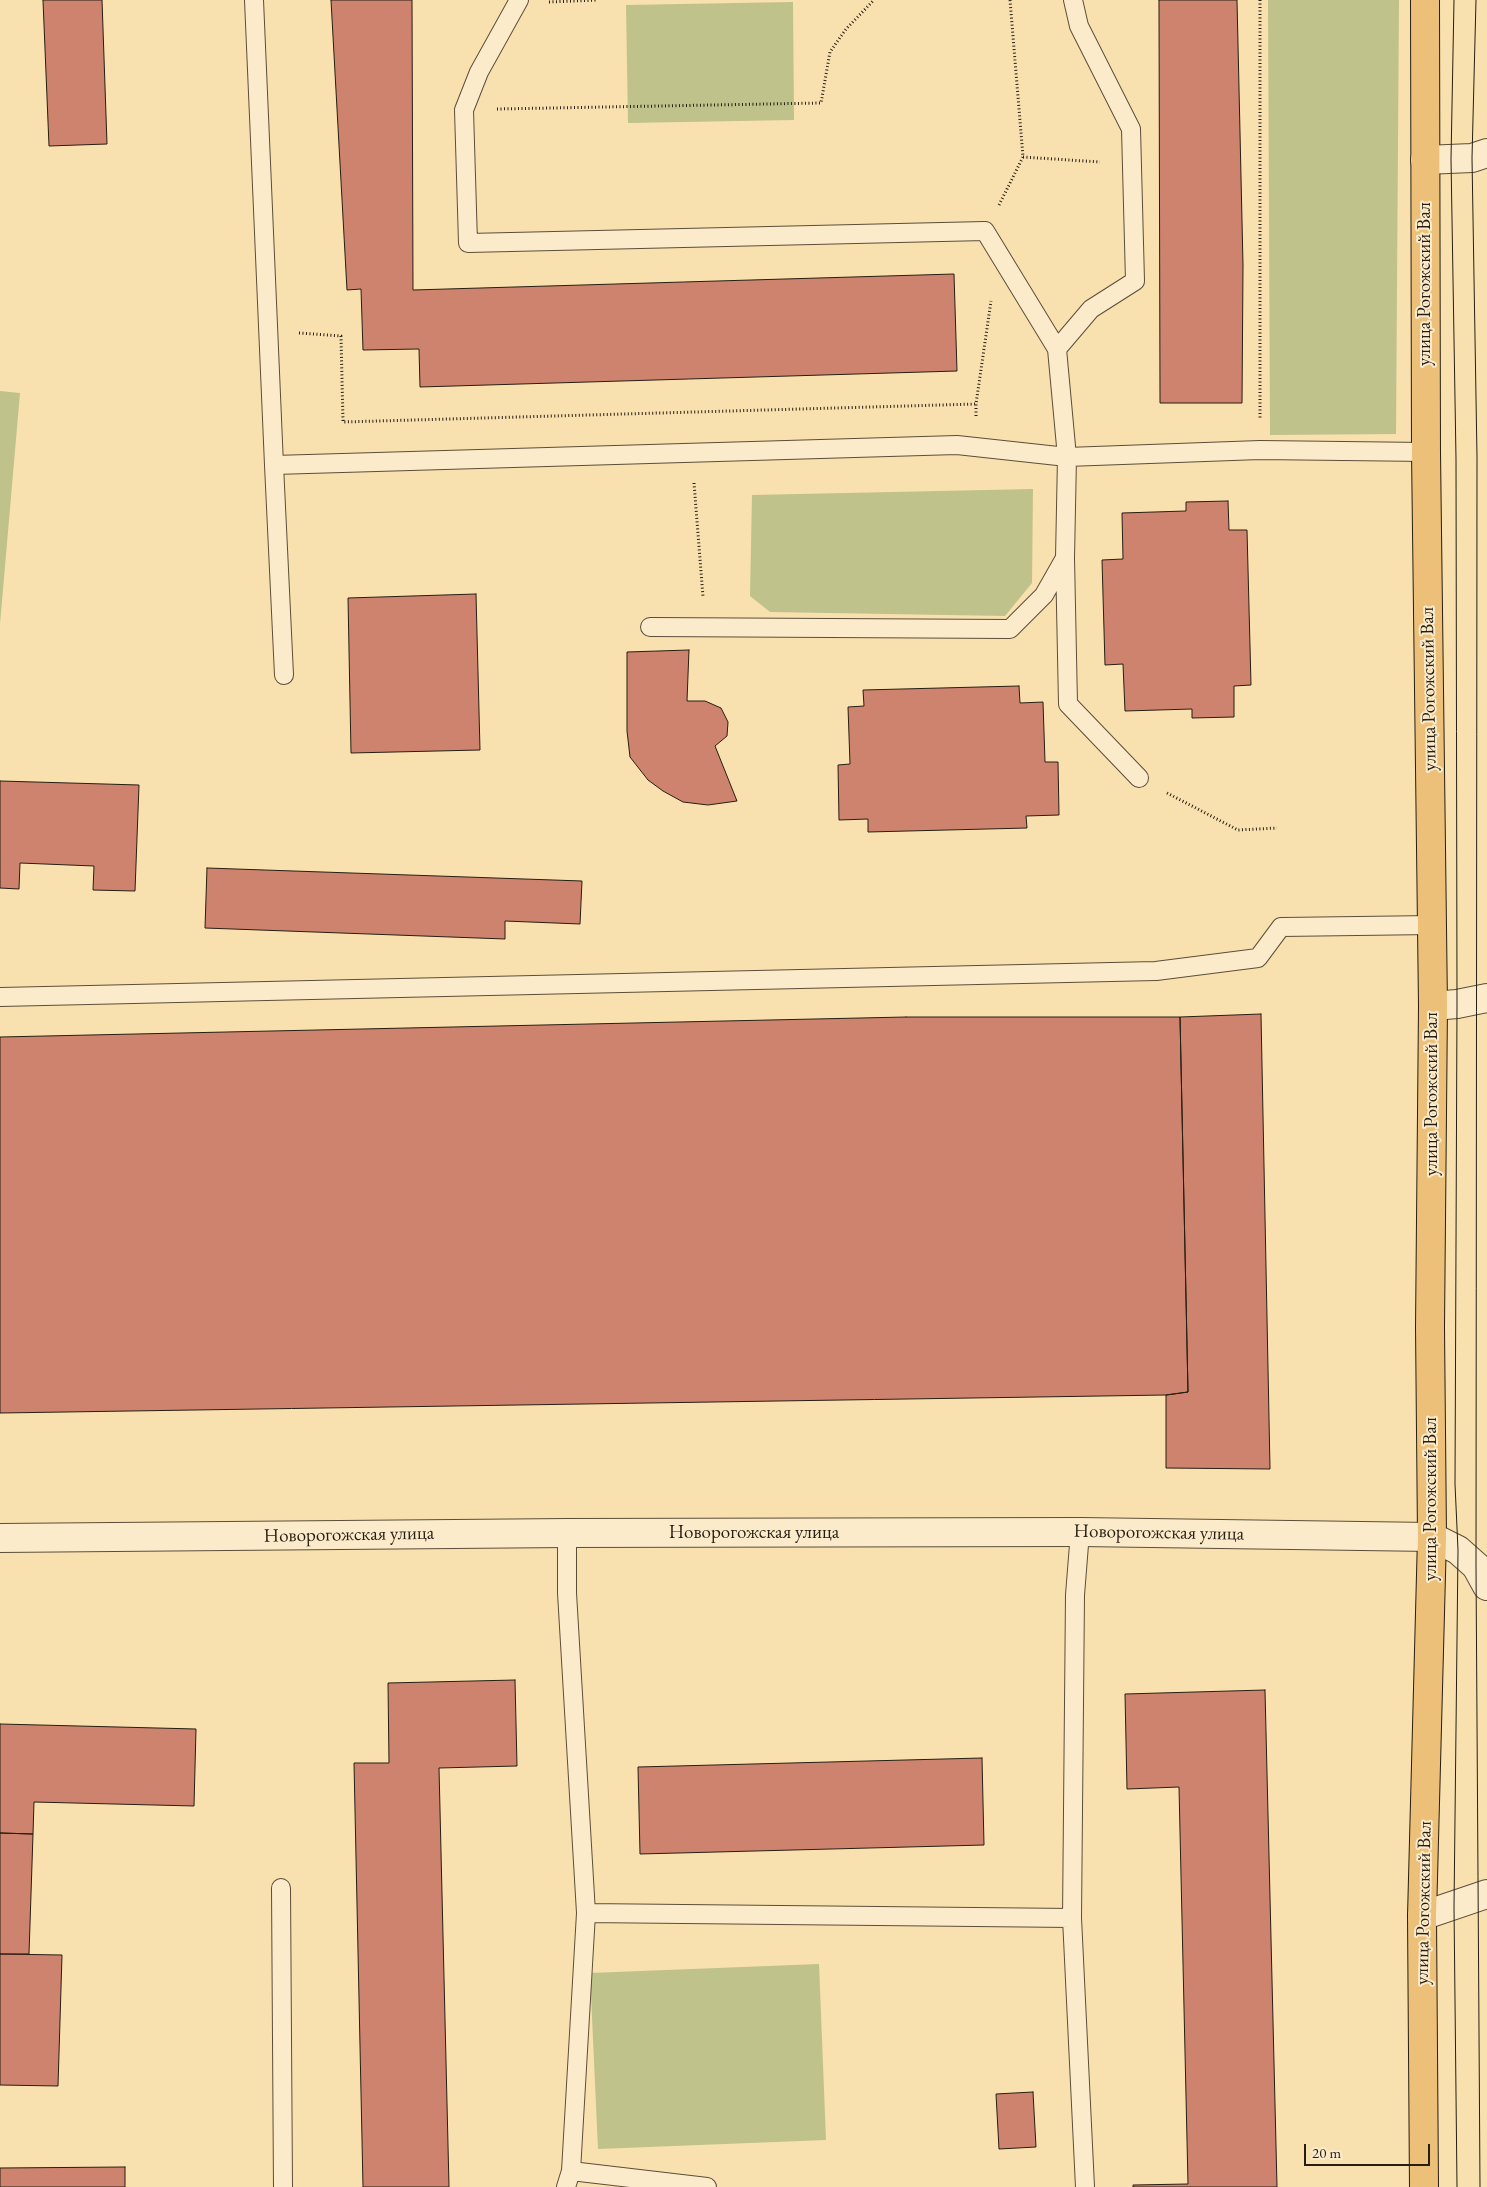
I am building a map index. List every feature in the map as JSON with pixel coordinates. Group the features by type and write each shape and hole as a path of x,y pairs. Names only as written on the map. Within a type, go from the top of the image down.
{"main road":[{"name":"улица Рогожский Вал","path":"1424,2187 1422,1916 1432,1537 1430,1327 1433,1006 1426,452 1425,0"}],"street":[{"path":"1425,160 1472,158 1487,153"},
{"path":"1433,1006 1457,1004 1487,998"},
{"name":"Новорогожская улица","path":"0,1538 567,1533 1080,1532 1432,1537 1458,1550 1476,1566 1487,1586"},
{"path":"1422,1916 1487,1894"}],"lane":[{"path":"254,0 267,331 284,675"},
{"path":"1057,349 1091,309 1135,280 1131,129 1079,26 1073,0"},
{"path":"519,2 480,72 464,110 468,243 985,231 1057,349 1067,457 1068,704 1139,778"},
{"path":"274,465 957,445 1067,457 1260,450 1426,452"},
{"path":"650,627 1010,629 1044,595 1066,558"},
{"path":"0,997 1156,971 1258,958 1282,927 1433,925"},
{"path":"1080,1532 1075,1595 1072,1918 1085,2187"},
{"path":"567,1533 568,1603 586,1912 568,2179 707,2187"},
{"path":"281,1888 283,2187"},
{"path":"586,1912 1072,1918"}],"path":[{"path":"519,2 598,0"},
{"path":"464,110 821,103 830,52 846,29 874,0"},
{"path":"985,231 1024,157 1010,0"},
{"path":"1260,0 1260,450"},
{"path":"1024,157 1132,165"},
{"path":"267,331 341,336 343,422 976,404 998,252"},
{"path":"692,453 705,626"},
{"path":"1139,778 1238,830 1277,828"}],"green space":[{"path":"1268,0 1399,0 1396,434 1270,435"},
{"path":"793,2 794,120 628,123 626,5"},
{"path":"0,391 20,393 0,624"},
{"path":"1033,489 1032,583 1005,616 770,612 750,596 752,495"},
{"path":"819,1964 826,2140 598,2149 590,1973"}],"building":[{"path":"43,0 102,0 107,144 49,146"},
{"path":"331,0 412,0 413,290 954,274 957,371 420,387 419,349 363,350 361,289 347,290"},
{"path":"1159,0 1237,0 1243,265 1242,403 1160,403"},
{"path":"1228,501 1229,530 1247,530 1251,685 1234,686 1234,717 1192,718 1192,709 1125,711 1123,664 1105,665 1102,560 1123,559 1122,513 1186,511 1186,502"},
{"path":"476,594 480,750 351,753 348,598"},
{"path":"689,650 687,701 705,701 721,708 728,722 727,736 715,746 737,801 708,805 683,802 648,780 630,757 627,731 627,652"},
{"path":"1019,686 1020,703 1043,702 1045,762 1058,762 1059,815 1026,816 1027,828 868,832 868,819 839,820 838,765 850,764 848,707 864,706 863,690"},
{"path":"0,781 139,785 135,891 93,890 94,866 20,863 19,889 0,888"},
{"path":"207,868 582,881 580,924 505,921 505,939 205,928"},
{"path":"1261,1014 1270,1469 1166,1468 1166,1395 1188,1392 1180,1017"},
{"path":"906,1017 1180,1017 1188,1392 1166,1395 0,1413 0,1037"},
{"path":"515,1680 517,1766 439,1768 449,2187 363,2187 354,1763 389,1763 388,1683"},
{"path":"1265,1690 1277,2187 1133,2187 1133,2185 1188,2184 1179,1787 1127,1789 1125,1694"},
{"path":"0,1724 196,1729 194,1806 34,1802 33,1834 0,1833"},
{"path":"982,1758 984,1845 640,1854 638,1767"},
{"path":"0,1833 33,1834 29,1954 0,1954"},
{"path":"0,1954 62,1955 58,2086 0,2085"},
{"path":"1033,2092 1036,2147 999,2149 996,2094"},
{"path":"125,2167 125,2187 0,2187 0,2168"}],"tram line":[{"path":"1454,0 1451,159 1456,459 1457,1004 1455,1484 1458,1550 1454,1907 1457,2187"},
{"path":"1476,0 1472,158 1477,457 1476,1566 1480,2187"}]}
